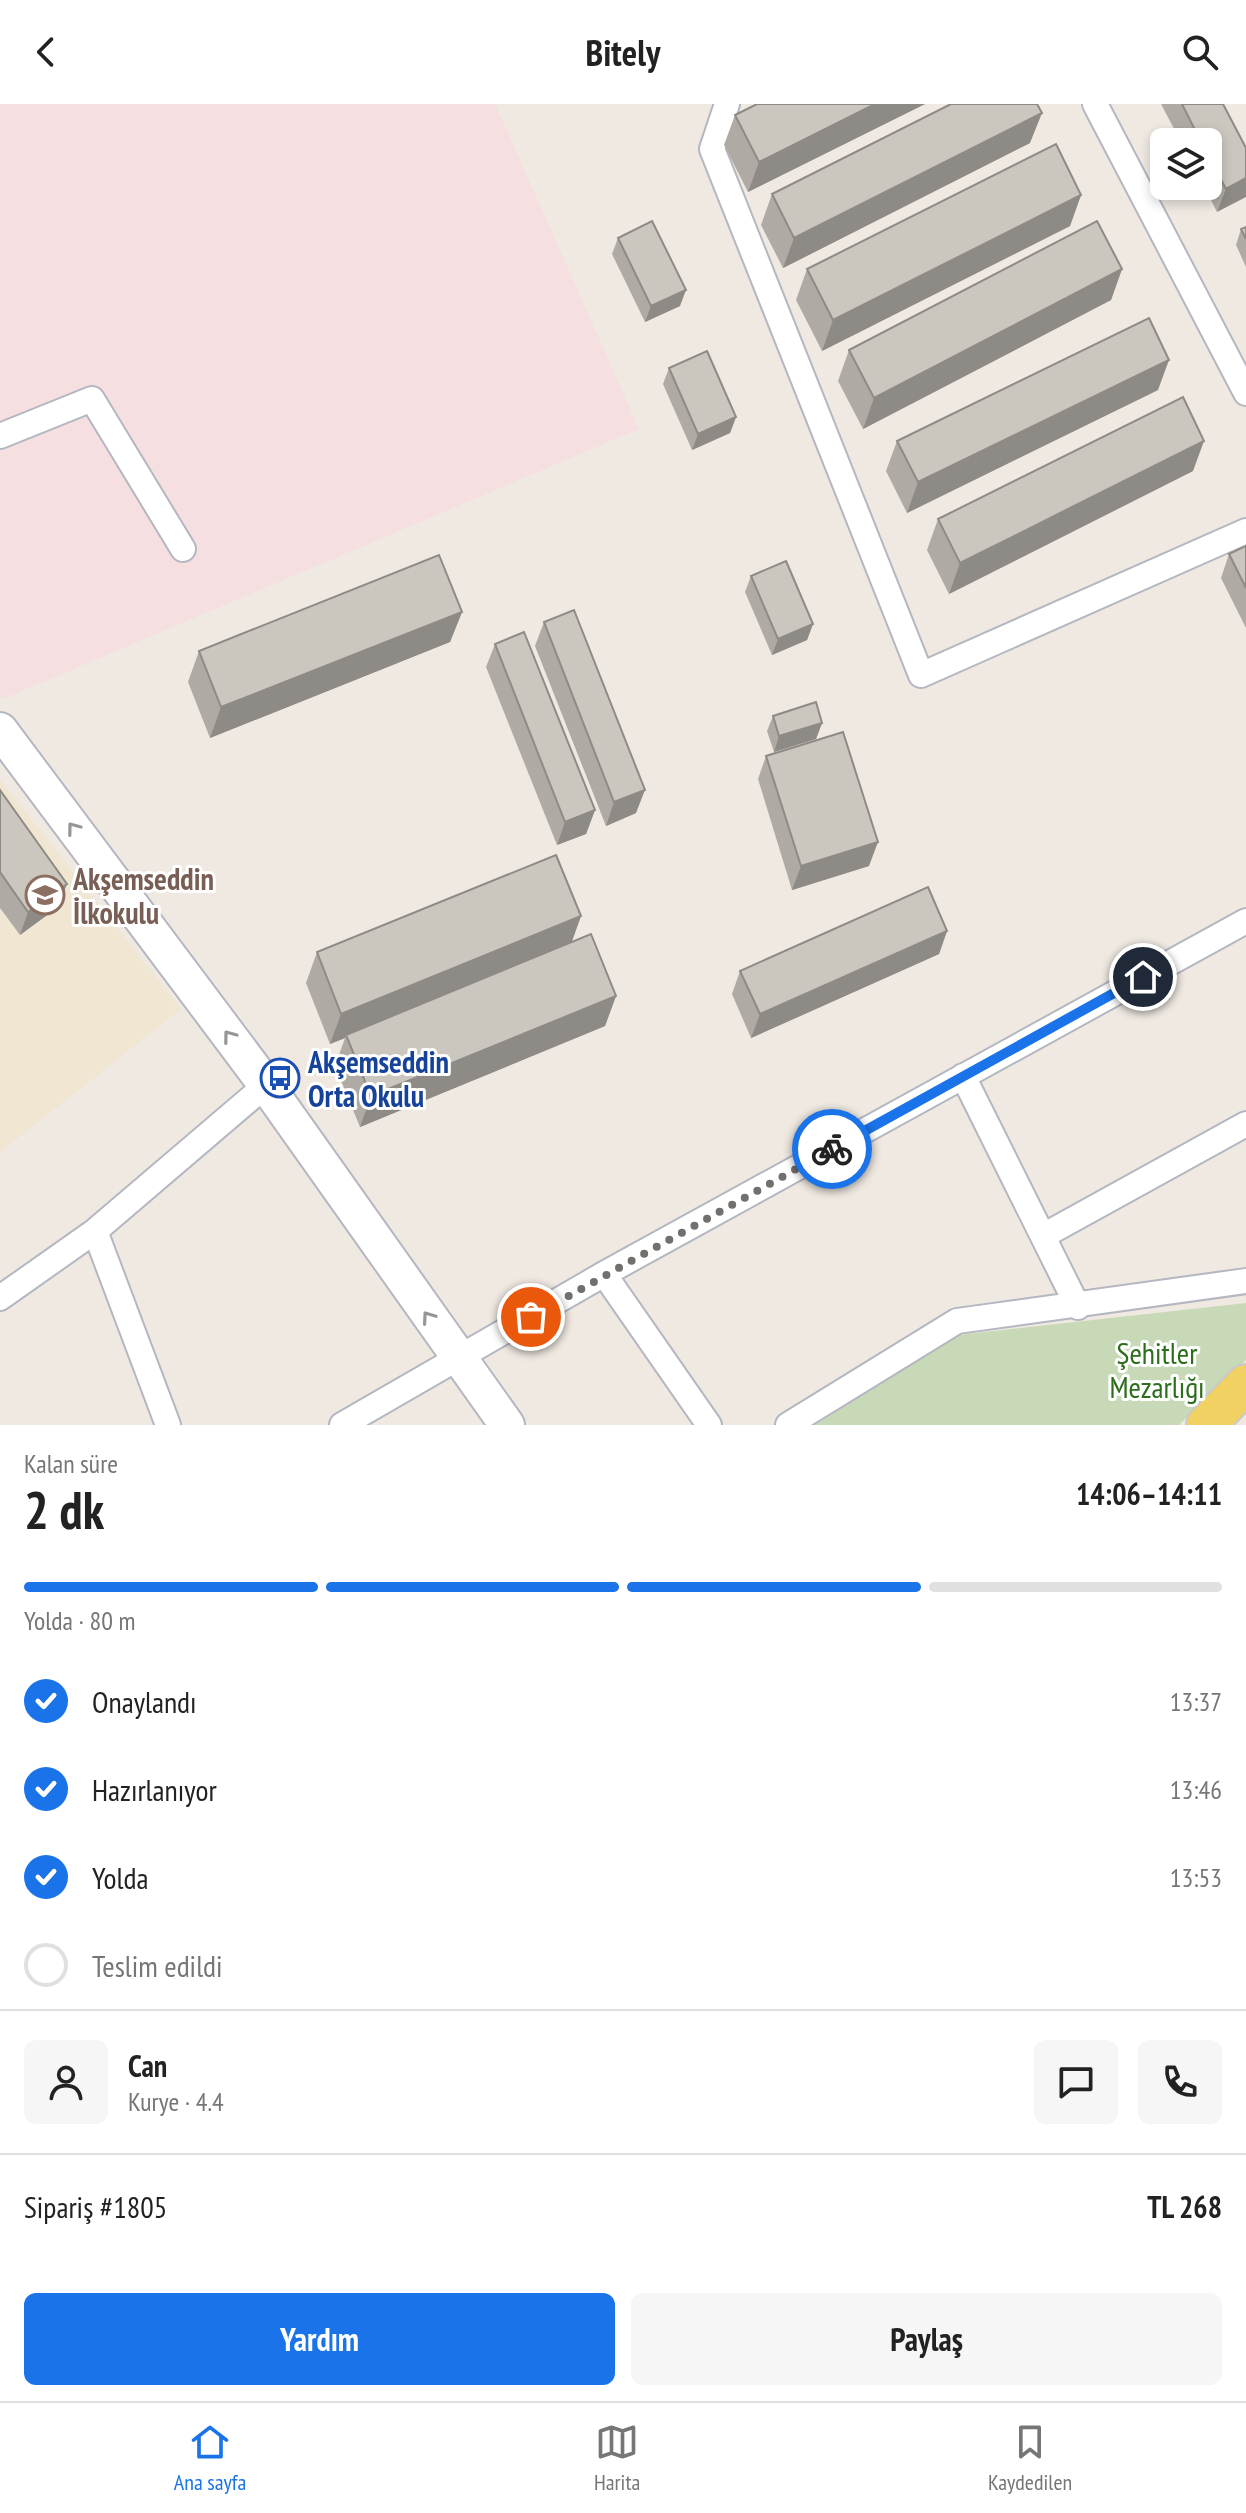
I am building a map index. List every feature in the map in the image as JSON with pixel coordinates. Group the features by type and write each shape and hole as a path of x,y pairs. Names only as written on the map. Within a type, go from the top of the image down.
{"main road":[{"path":"1206,1425 1246,1384"},
{"path":"1233,1425 1246,1412"}],"street":[{"path":"727,104 712,149 921,675 1246,531"},
{"path":"1095,104 1246,393"},
{"path":"0,436 92,399 183,549"},
{"path":"0,730 266,1085 458,1361 507,1425"},
{"path":"342,1425 458,1361 604,1274 1246,921"},
{"path":"963,1076 1078,1307"},
{"path":"0,1298 95,1231 266,1085"},
{"path":"1043,1236 1246,1124"},
{"path":"95,1231 168,1425"},
{"path":"604,1274 709,1425"},
{"path":"788,1425 957,1321 1078,1307 1246,1281"}],"shaded area":[{"path":"0,104 495,104 639,429 3,699 0,695"},
{"name":"Akşemseddin İlkokulu","path":"0,780 181,1009 0,1152"}],"green space":[{"name":"Şehitler Mezarlığı","path":"1246,1303 1246,1360 1179,1425 815,1425 958,1335"}],"building":[{"path":"757,104 875,104 759,162 735,115"},
{"path":"951,104 1037,104 1042,113 794,238 772,194"},
{"path":"1182,104 1223,104 1246,148 1246,178 1226,189 1222,181 1222,128 1194,128"},
{"path":"1056,144 1081,195 833,320 807,269"},
{"path":"652,221 686,290 651,306 618,238"},
{"path":"1097,221 1122,269 874,398 849,350"},
{"path":"1149,318 1169,360 918,482 897,441"},
{"path":"707,351 736,417 698,434 669,368"},
{"path":"1183,397 1204,441 960,563 938,519"},
{"path":"1246,546 1246,588 1229,554"},
{"path":"439,555 462,612 221,707 199,651"},
{"path":"786,561 813,624 778,639 751,576"},
{"path":"574,610 645,790 614,802 544,622"},
{"path":"524,632 595,810 565,822 495,644"},
{"path":"816,702 822,723 779,736 773,716"},
{"path":"843,732 878,842 801,866 766,756"},
{"path":"0,790 67,884 28,912 0,872"},
{"path":"556,855 581,916 341,1014 317,952"},
{"path":"928,887 947,931 760,1014 740,971"},
{"path":"591,934 616,996 371,1096 346,1035"}],"way so far":[{"path":"531,1317 832,1149"}],"place":[{"name":"Akşemseddin İlkokulu","path":"45,895"},
{"name":"Akşemseddin Orta Okulu","path":"280,1078"}],"route":[{"path":"832,1149 1143,977"}]}
